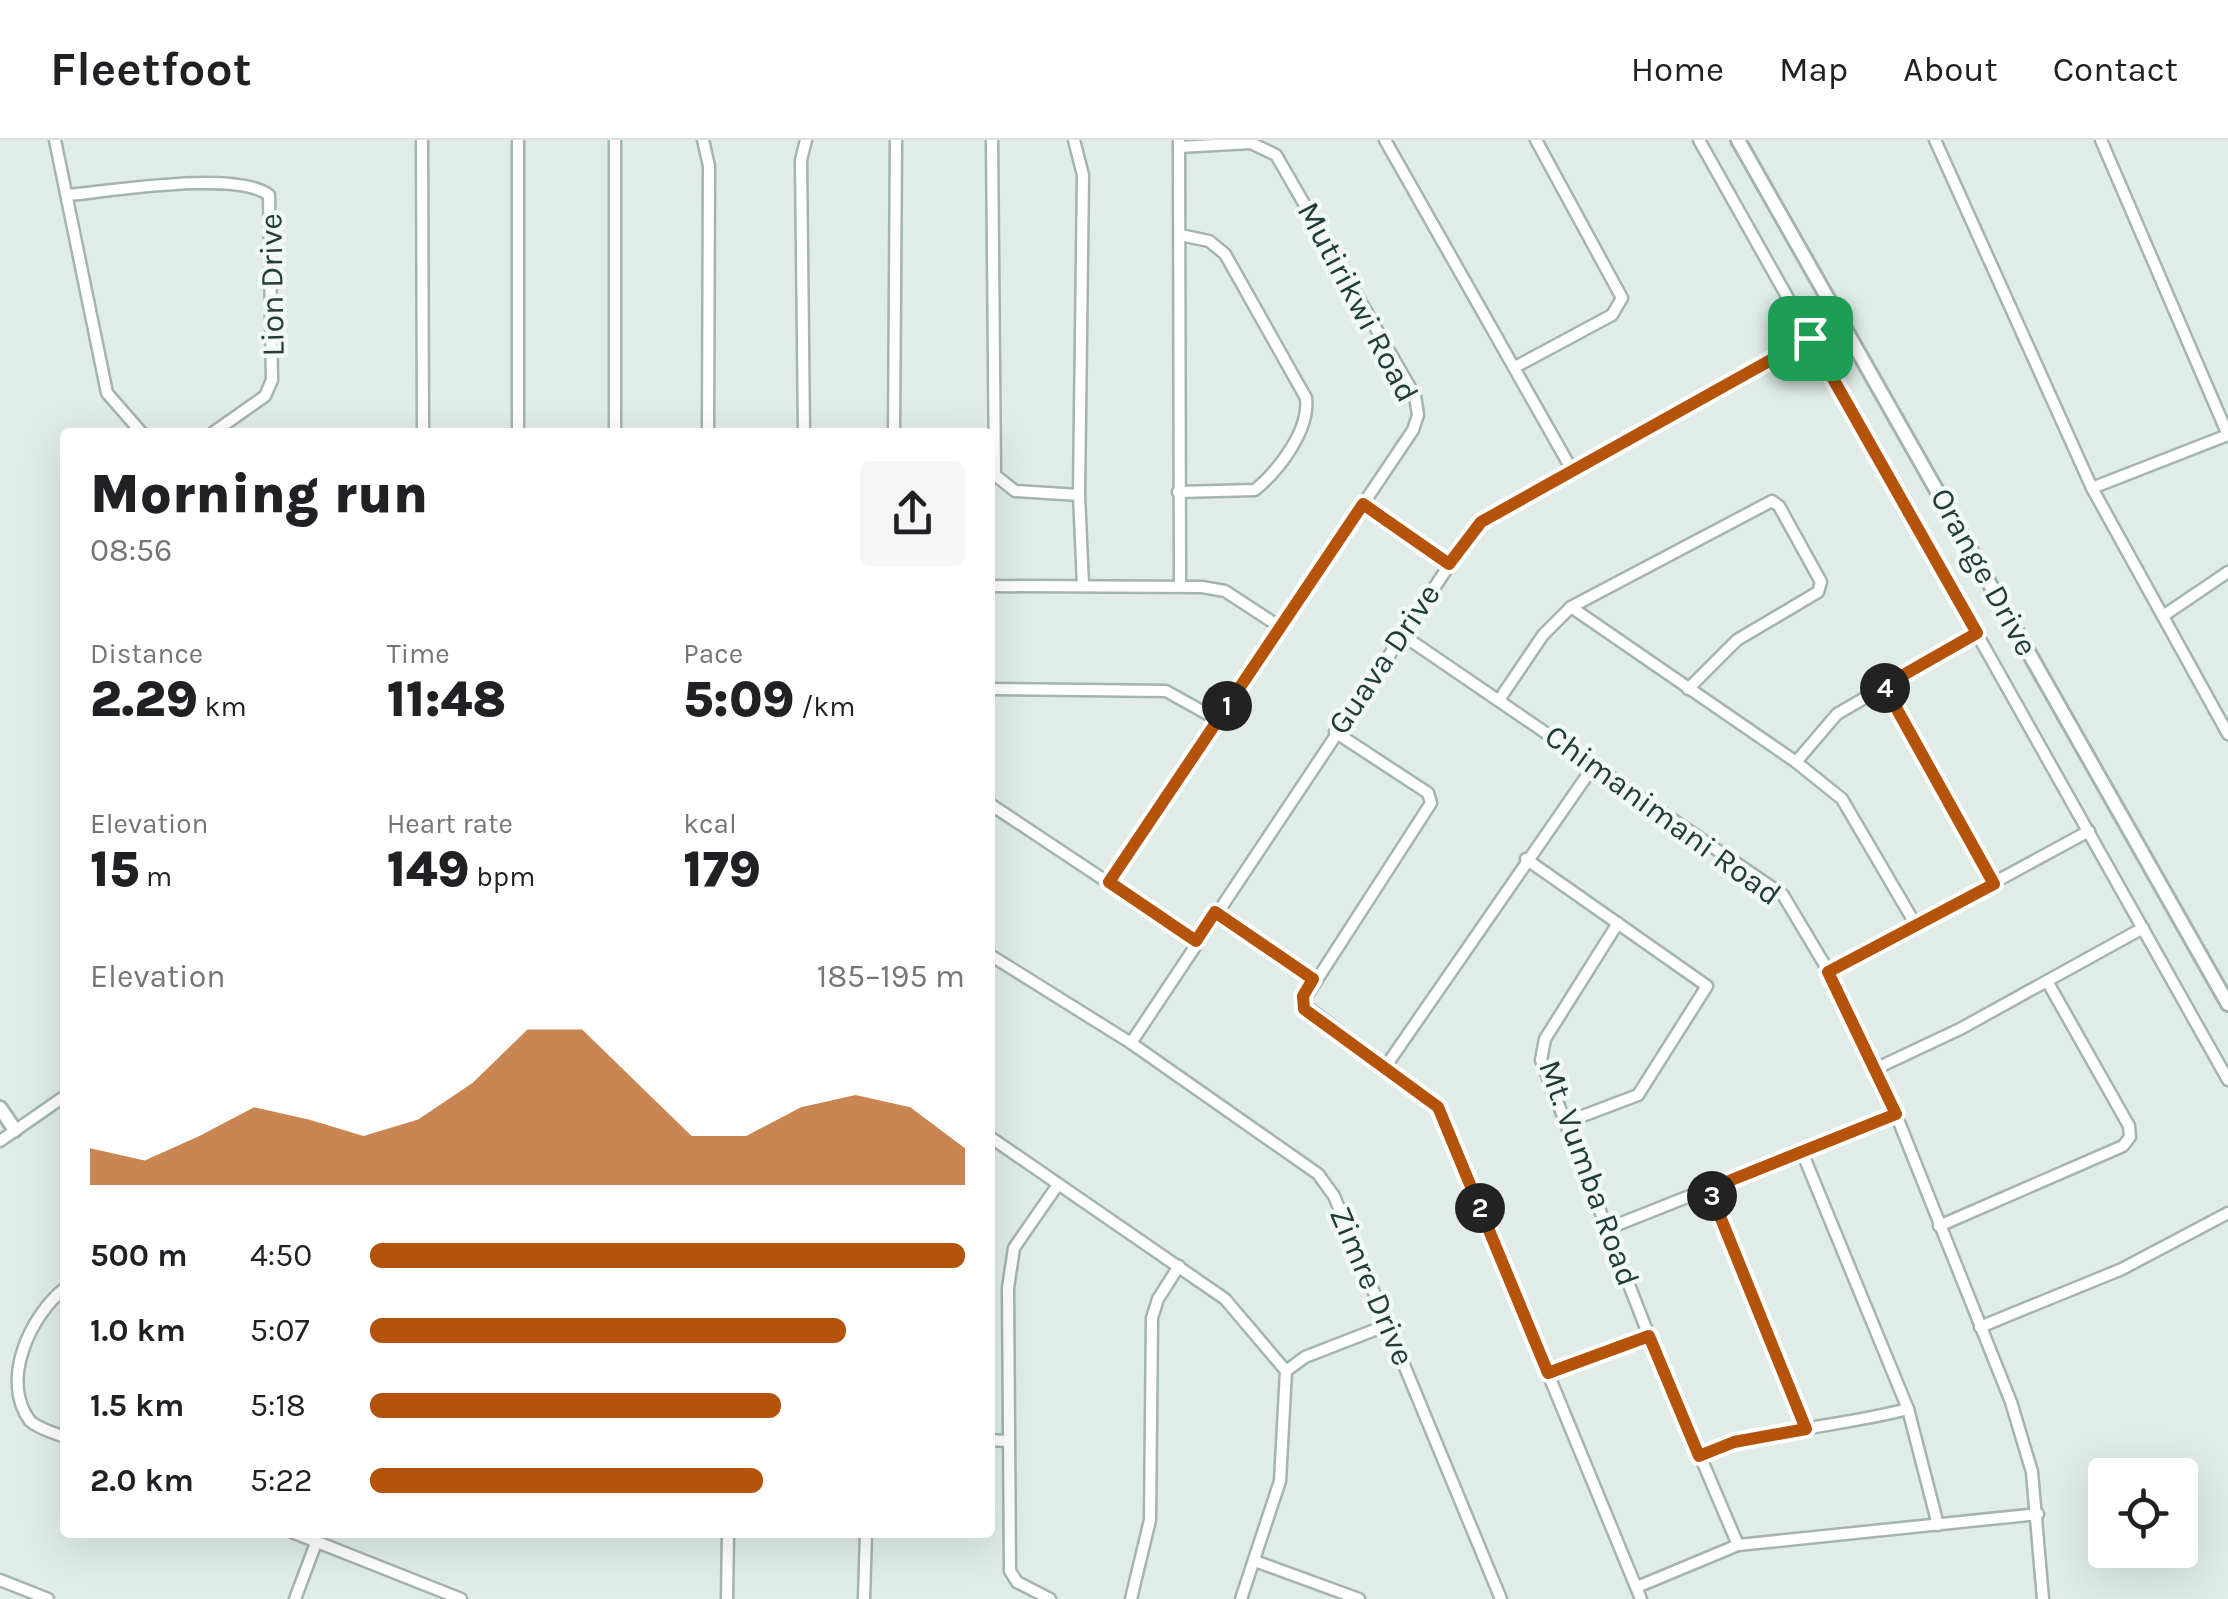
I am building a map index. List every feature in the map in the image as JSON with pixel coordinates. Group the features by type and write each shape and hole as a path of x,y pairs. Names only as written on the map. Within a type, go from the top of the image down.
{"street":[{"path":"55,140 107,392 138,428"},
{"path":"422,140 423,428"},
{"path":"518,140 518,428"},
{"path":"615,140 615,428"},
{"path":"703,140 709,166 708,428"},
{"path":"804,428 801,160 806,140"},
{"path":"894,428 896,140"},
{"path":"992,140 995,428"},
{"path":"1074,140 1083,175 1079,495 1082,585"},
{"path":"1385,140 1517,366 1572,470"},
{"path":"1517,366 1612,315 1622,298 1536,140"},
{"path":"1699,140 2228,1080"},
{"name":"Orange Drive","path":"1739,140 2228,1004"},
{"path":"1935,140 2092,488 2228,734"},
{"path":"2092,488 2228,435 2102,140"},
{"name":"Mutirikwi Road","path":"1109,882 1416,426 1415,396 1308,205 1271,150 1252,143 1179,144"},
{"path":"1179,144 1180,585"},
{"name":"Lion Drive","path":"68,195 148,186 247,184 270,195 270,388 219,428"},
{"path":"1178,492 1255,490 1283,458 1308,411 1306,398 1225,254 1209,241 1180,235"},
{"name":"Guava Drive","path":"1131,1043 1335,732 1481,522 1841,322"},
{"path":"995,475 1004,486 1015,490 1079,495"},
{"path":"1499,700 1543,635 1571,607 1765,502 1779,506 1821,582 1818,592 1737,640 1688,689"},
{"path":"1363,504 1449,564"},
{"path":"2163,616 2228,572"},
{"path":"995,586 1180,585 1225,591 1280,627"},
{"path":"1571,607 1796,762 1842,799 1917,927"},
{"path":"1796,762 1837,714 1977,633"},
{"name":"Chimanimani Road","path":"1401,634 1772,884 1795,913 1896,1114 2011,1402 2032,1472 2043,1599"},
{"path":"1884,686 1994,884"},
{"path":"995,688 1166,690 1218,720"},
{"path":"1335,732 1428,794 1431,803 1313,979 1303,996 1304,1009 1438,1107 1641,1599"},
{"path":"1386,1066 1595,764"},
{"path":"995,807 1196,941"},
{"path":"1828,972 2089,832"},
{"path":"1526,859 1702,979 1707,989 1638,1094 1564,1123"},
{"path":"1215,912 1313,979"},
{"name":"Mt. Vumba Road","path":"1618,923 1545,1038 1542,1060 1649,1336 1738,1545"},
{"path":"1875,1069 2144,928"},
{"name":"Zimre Drive","path":"995,958 1131,1043 1318,1174 1334,1196 1390,1324 1501,1599"},
{"path":"1939,1226 2123,1146 2130,1137 2129,1126 2047,981"},
{"path":"0,1141 60,1099"},
{"path":"0,1108 15,1130"},
{"path":"1609,1228 1896,1114"},
{"path":"995,1141 1225,1298 1266,1342 1286,1371 1280,1481 1241,1599"},
{"path":"1802,1152 1908,1409 1938,1526"},
{"path":"1050,1599 1017,1582 1010,1571 1006,1441 1010,1264 1022,1231 1056,1186"},
{"path":"1709,1189 1806,1429"},
{"path":"1980,1328 2122,1269 2228,1212"},
{"path":"1131,1599 1150,1520 1152,1318 1158,1299 1179,1266"},
{"path":"60,1293 31,1322 12,1366 11,1385 14,1399 30,1421 60,1436"},
{"path":"1286,1371 1305,1357 1390,1324"},
{"path":"1548,1373 1649,1336"},
{"path":"1699,1456 1734,1442 1843,1426 1908,1409"},
{"path":"995,1440 1006,1441"},
{"path":"1637,1586 1738,1545 2038,1514"},
{"path":"306,1538 460,1599"},
{"path":"727,1599 728,1538"},
{"path":"864,1599 866,1538"},
{"path":"295,1599 316,1542"},
{"path":"1255,1561 1360,1599"},
{"path":"0,1580 48,1599"}],"route":[{"path":"1810,338 1977,633 1884,686 1994,884 1828,972 1896,1114 1709,1189 1806,1429 1734,1442 1699,1456 1649,1336 1548,1373 1438,1107 1409,1082 1304,1009 1303,996 1313,979 1215,912 1196,941 1109,882 1363,504 1449,564 1481,522 1810,338"}]}
